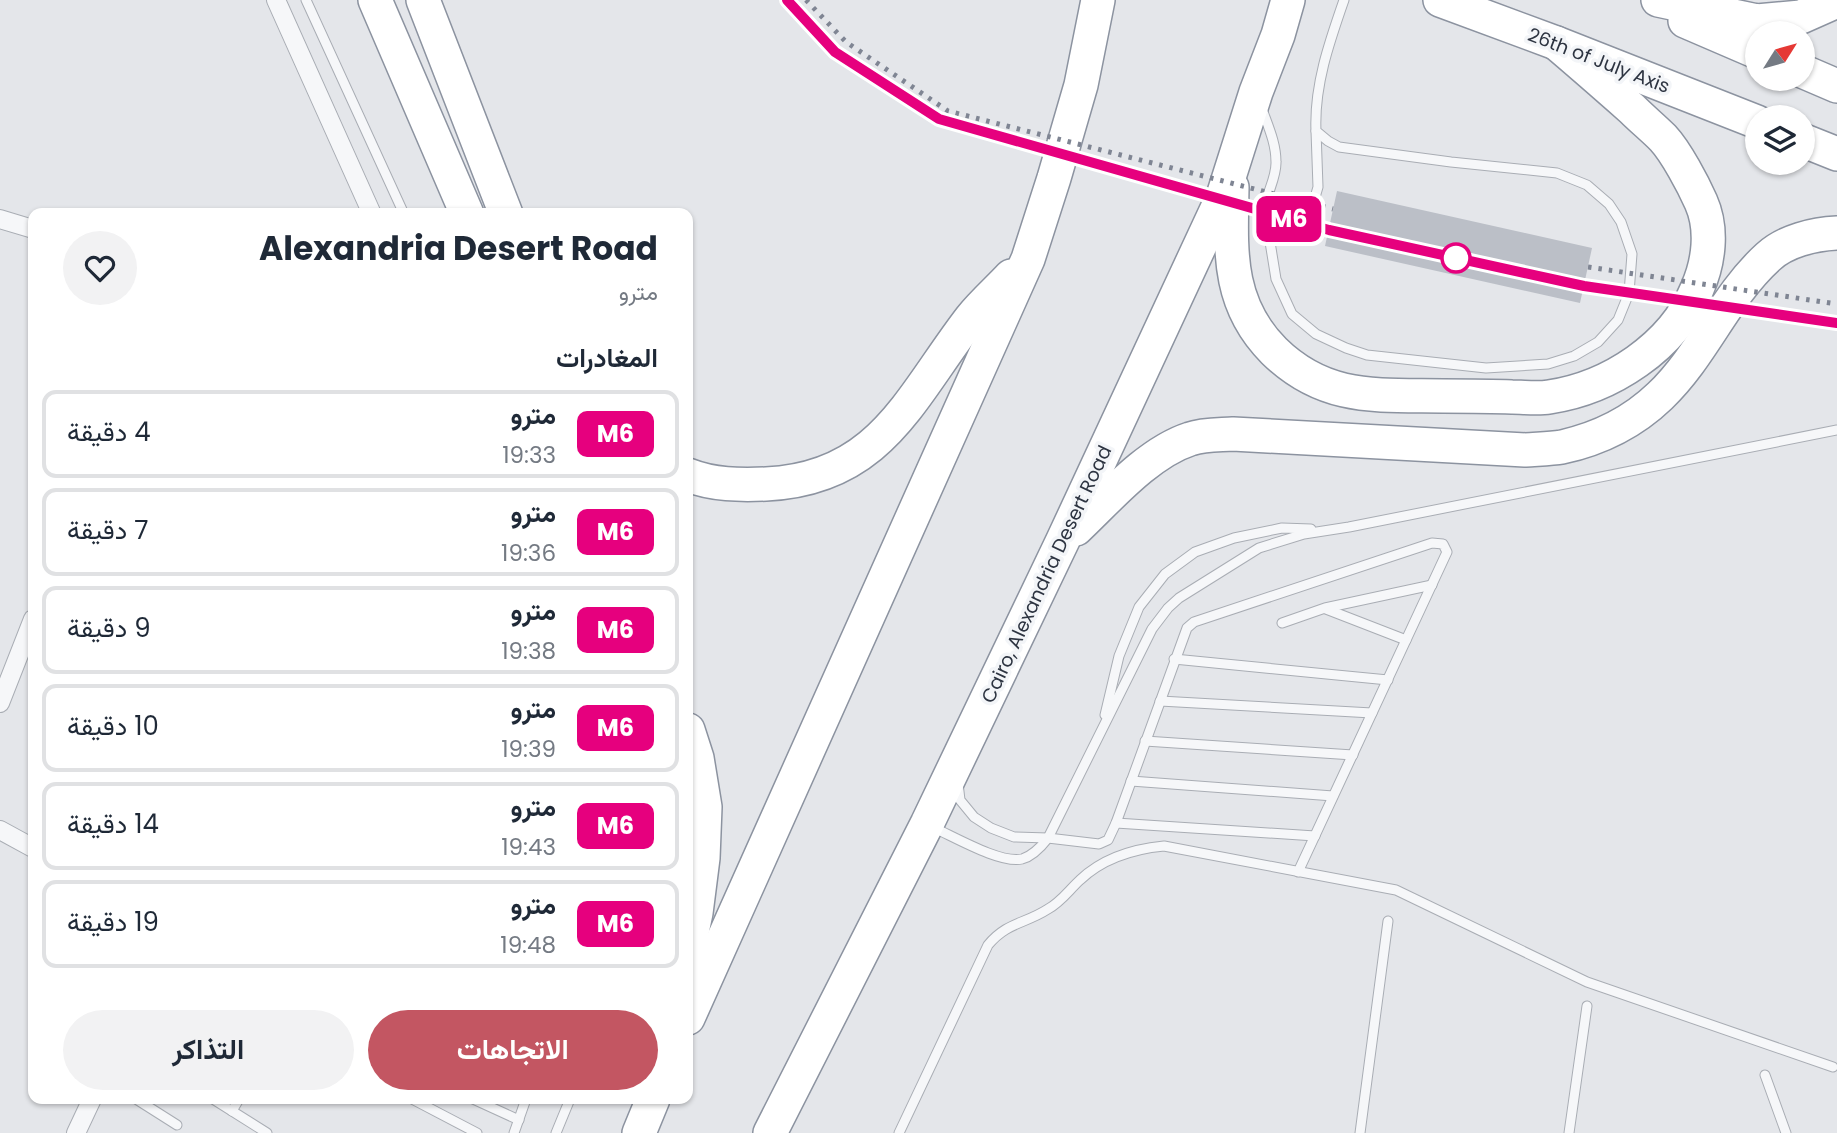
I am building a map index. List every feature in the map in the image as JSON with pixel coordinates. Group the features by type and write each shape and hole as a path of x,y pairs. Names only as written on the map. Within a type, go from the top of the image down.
{"highway":[{"path":"375,0 464,208"},
{"path":"423,0 504,208"},
{"path":"693,1007 1028,259 1081,85 1098,0"},
{"name":"Cairo, Alexandria Desert Road","path":"770,1133 927,824 1217,209 1288,0"},
{"name":"26th of July Axis","path":"1440,0 1745,117"},
{"path":"1637,0 1745,47"},
{"path":"1658,0 1757,21 1801,17 1837,1"},
{"path":"1233,167 1231,252 1243,304 1272,349 1314,380 1364,395 1546,397 1603,380 1652,350 1676,326 1694,298 1700,282 1709,228 1702,204 1665,140 1556,43"},
{"path":"1815,77 1837,86"},
{"path":"1815,145 1837,154"},
{"path":"1063,540 1143,467 1178,443 1202,435 1525,450 1560,447 1595,437 1637,414 1675,381 1743,285 1769,256 1786,245 1807,237 1837,233"},
{"path":"693,477 736,485 783,483 813,477 861,454 896,422 973,316 1028,259"},
{"path":"693,748 705,807 703,858 693,927"},
{"path":"639,1133 651,1104"}],"street":[{"path":"276,0 369,208"},
{"path":"0,219 28,227"},
{"path":"0,703 28,632"},
{"path":"0,830 28,845"},
{"path":"76,1133 90,1104"}],"lane":[{"path":"306,0 401,208"},
{"path":"1270,218 1282,226 1297,227 1309,218 1318,187 1315,131 1317,93 1344,0"},
{"path":"1256,92 1273,139 1277,164 1266,198 1276,279 1292,314 1316,334 1367,355 1486,368 1548,364 1574,355 1598,341 1618,320 1629,293 1632,254 1620,222 1609,204 1587,185 1557,173 1339,147 1315,131"},
{"path":"927,824 999,857 1023,858 1037,851 1048,838 1152,629 1179,598 1259,548 1326,529 1837,430"},
{"path":"1101,731 1119,656 1139,607 1165,574 1195,552 1234,538 1282,528 1326,529"},
{"path":"955,764 960,800 974,817 991,828 1014,837 1099,844 1108,840 1186,628 1194,622 1432,543 1443,544 1447,552 1298,872"},
{"path":"1282,623 1325,608 1432,585"},
{"path":"1325,608 1406,640"},
{"path":"1174,659 1388,680"},
{"path":"1160,701 1372,713"},
{"path":"1145,741 1353,755"},
{"path":"1131,781 1334,796"},
{"path":"1116,822 1315,836"},
{"path":"899,1133 988,945 1006,928 1033,918 1060,901 1070,888 1095,867 1123,854 1164,846 1396,890 1587,982 1833,1067"},
{"path":"1360,1133 1388,921"},
{"path":"1569,1133 1587,1006"},
{"path":"1765,1075 1786,1133"},
{"path":"144,1104 177,1125"},
{"path":"221,1104 267,1133"},
{"path":"232,1111 236,1104"},
{"path":"422,1104 477,1133"},
{"path":"484,1104 519,1120"},
{"path":"514,1133 524,1104"},
{"path":"556,1133 568,1104"}],"building":[{"path":"1337,191 1592,248 1580,303 1325,246"}],"railway":[{"path":"787,0 835,52 939,119 1329,230"},
{"path":"806,0 846,42 948,111 1333,209"},
{"path":"1588,267 1837,304"},
{"path":"1584,286 1837,323"}],"metro line":[{"name":"M6","path":"787,0 835,52 939,119 1329,230 1584,286 1837,323"}]}
